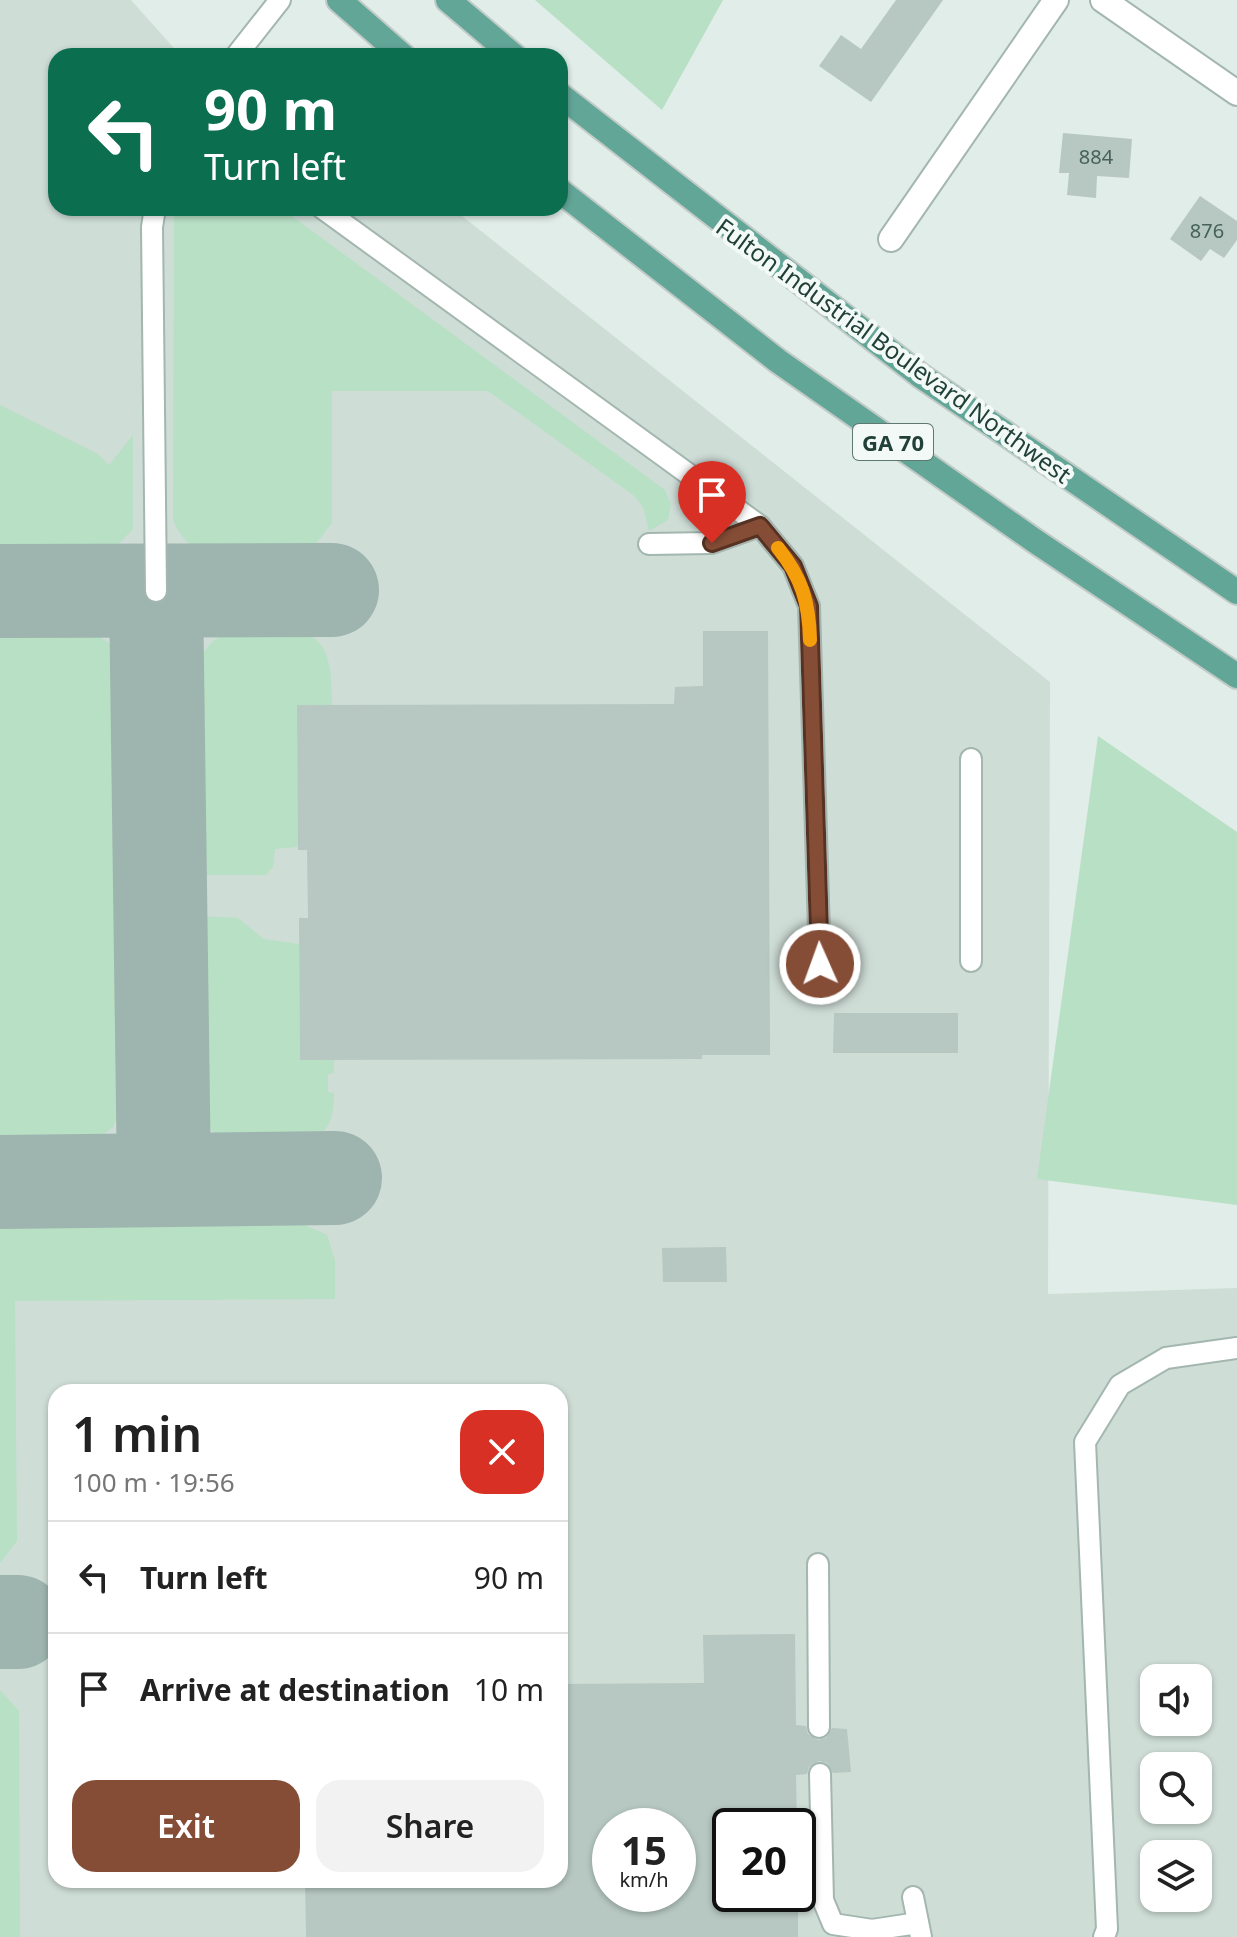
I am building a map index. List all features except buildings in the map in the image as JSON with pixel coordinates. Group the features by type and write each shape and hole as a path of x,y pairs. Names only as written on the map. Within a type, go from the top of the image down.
{"main road":[{"path":"339,0 394,48"},
{"path":"448,0 505,48"},
{"name":"Fulton Industrial Boulevard Northwest","path":"568,101 909,367 1237,592"},
{"name":"GA 70","path":"568,197 778,361 1035,541 1237,676"}],"street":[{"path":"891,239 1056,0"},
{"path":"1103,0 1237,93"}],"lane":[{"path":"242,48 280,0"},
{"path":"154,216 156,591"},
{"path":"333,216 760,526 793,566 809,606 820,964"},
{"path":"649,544 712,543 760,526"},
{"path":"971,759 971,961"},
{"path":"1104,1937 1107,1929 1085,1442 1120,1385 1166,1358 1237,1348"},
{"path":"818,1564 819,1727"},
{"path":"820,1774 823,1900 833,1924 872,1930 919,1930 913,1897"}],"shaded area":[{"path":"0,0 131,0 174,48 48,48 48,216 462,216 1050,682 1048,1294 1237,1288 1237,1937 0,1937"}],"green space":[{"path":"535,0 723,0 662,110"},
{"path":"174,216 292,216 665,490 671,504 668,520 649,531 643,507 633,495 488,391 332,391 332,523 311,547 273,553 206,551 193,547 183,538 173,521"},
{"path":"0,405 98,454 109,465 133,435 133,529 112,551 0,553"},
{"path":"0,630 88,630 109,643 119,666 121,1107 113,1127 95,1141 0,1142"},
{"path":"234,631 297,632 310,636 320,644 327,657 331,677 332,705 297,706 298,847 275,849 273,867 266,875 206,875 199,868 198,669 210,645"},
{"path":"1098,736 1237,832 1237,1205 1037,1179"},
{"path":"199,916 238,918 264,939 299,944 300,1060 334,1060 334,1073 328,1074 328,1092 334,1093 333,1109 328,1125 321,1133 283,1142 249,1142 221,1136 207,1125 200,1103"},
{"path":"296,1221 327,1235 335,1260 335,1299 15,1301 17,1541 0,1563 0,1223"},
{"path":"0,1690 19,1711 20,1937 0,1937"}],"taxiway":[{"path":"0,591 332,590"},
{"path":"156,591 164,1180"},
{"path":"0,1182 335,1178"},
{"path":"0,1622 18,1622"}],"slow traffic":[{"path":"778,548 793,566 809,606 810,640"}],"route":[{"path":"712,543 760,526 793,566 809,606 820,964"}]}
